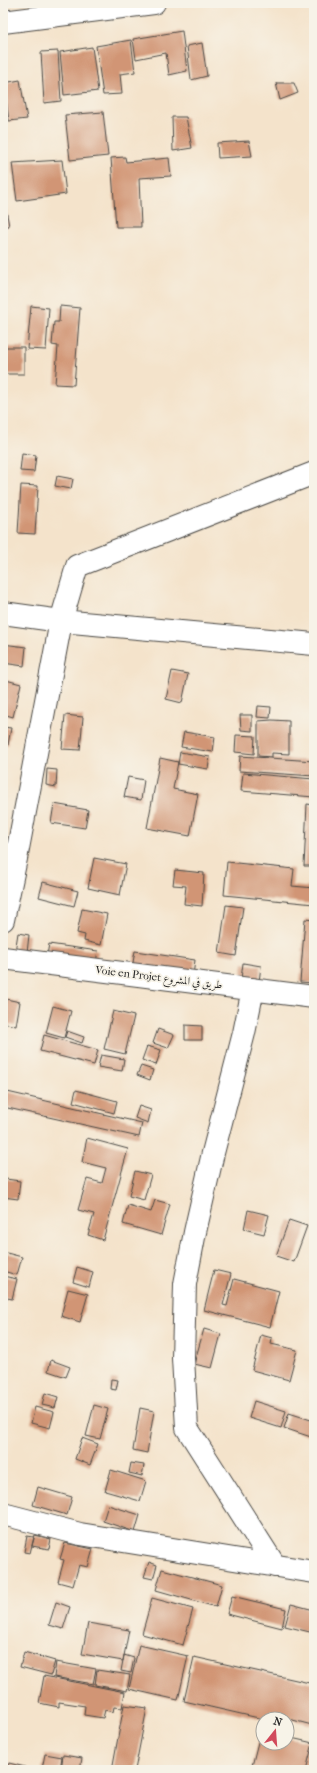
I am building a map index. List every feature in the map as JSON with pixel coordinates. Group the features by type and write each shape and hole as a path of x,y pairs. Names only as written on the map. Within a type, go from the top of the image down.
{"street":[{"path":"3,22 154,3"},
{"path":"3,920 61,621 77,566 314,473"},
{"path":"3,612 61,621 314,644"},
{"name":"Voie en Projet طريق في المشروع","path":"3,958 314,997"},
{"path":"253,989 244,1033 213,1153 195,1232 186,1284 183,1358 187,1428 275,1566"},
{"path":"3,1514 80,1534 314,1572"}],"building":[{"path":"182,31 187,71 169,75 166,53 136,59 133,39"},
{"path":"131,40 135,72 120,74 122,94 103,95 96,46"},
{"path":"202,43 207,76 191,80 187,46"},
{"path":"92,47 98,91 64,95 60,52"},
{"path":"58,51 61,101 44,103 41,52"},
{"path":"20,80 27,119 9,121 4,83"},
{"path":"276,83 294,83 298,93 280,100"},
{"path":"103,112 108,156 70,160 65,115"},
{"path":"172,117 186,117 192,148 173,151"},
{"path":"249,141 252,156 218,158 217,143"},
{"path":"125,157 126,162 169,158 171,176 139,178 141,227 116,227 111,158"},
{"path":"62,160 66,194 17,201 12,163"},
{"path":"3,192 9,226 3,227"},
{"path":"31,306 49,308 46,350 27,349"},
{"path":"60,306 80,308 74,385 55,384 58,346 52,345 54,322 59,322"},
{"path":"3,347 24,347 24,374 3,374"},
{"path":"22,453 36,455 34,472 20,471"},
{"path":"57,476 73,479 71,489 55,486"},
{"path":"21,485 38,486 35,534 18,533"},
{"path":"3,644 26,647 24,666 3,663"},
{"path":"172,671 188,674 182,703 166,699"},
{"path":"6,680 21,684 13,717 3,714 3,691"},
{"path":"258,706 271,707 270,718 257,717"},
{"path":"65,715 83,717 80,750 62,749"},
{"path":"240,715 252,715 252,731 241,730"},
{"path":"258,721 289,721 289,754 272,753 272,757 258,756"},
{"path":"3,727 11,728 8,745 3,744"},
{"path":"184,732 215,737 213,752 181,747"},
{"path":"236,735 255,736 254,754 235,752"},
{"path":"180,752 210,757 208,769 178,764"},
{"path":"240,756 314,761 314,776 239,771"},
{"path":"160,758 178,762 173,789 198,794 190,836 147,828"},
{"path":"47,769 57,770 56,787 46,785"},
{"path":"243,773 314,779 314,797 241,791"},
{"path":"128,777 144,780 141,800 124,797"},
{"path":"54,804 88,810 85,828 51,823"},
{"path":"307,804 314,805 314,866 304,866"},
{"path":"94,858 126,864 120,895 88,888"},
{"path":"227,862 294,869 292,886 314,888 314,904 224,895"},
{"path":"175,870 204,873 202,906 184,904 186,886 173,885"},
{"path":"43,882 78,891 74,906 39,897"},
{"path":"226,905 243,907 236,956 219,953"},
{"path":"82,909 107,914 101,945 84,941 85,935 77,933"},
{"path":"305,919 314,920 314,983 300,982"},
{"path":"18,933 29,935 27,953 15,952"},
{"path":"49,944 98,951 96,962 47,955"},
{"path":"135,951 195,960 193,976 132,968"},
{"path":"243,963 261,966 259,982 241,979"},
{"path":"6,999 20,1002 16,1026 3,1023"},
{"path":"53,1006 71,1011 64,1038 46,1033"},
{"path":"113,1011 134,1016 125,1054 104,1049"},
{"path":"185,1025 202,1026 202,1040 185,1040"},
{"path":"158,1029 174,1035 168,1048 153,1043"},
{"path":"67,1031 84,1037 82,1043 65,1037"},
{"path":"44,1035 98,1050 94,1065 40,1051"},
{"path":"147,1046 161,1050 156,1065 142,1060"},
{"path":"101,1055 124,1059 122,1071 98,1067"},
{"path":"141,1066 153,1070 150,1080 137,1075"},
{"path":"76,1090 117,1101 114,1113 73,1102"},
{"path":"3,1091 142,1123 139,1137 3,1107"},
{"path":"139,1106 151,1110 148,1123 135,1118"},
{"path":"87,1138 128,1149 103,1240 88,1235 94,1214 78,1210 87,1179 102,1183 106,1168 82,1162"},
{"path":"135,1171 151,1175 144,1200 129,1196"},
{"path":"6,1179 20,1181 18,1199 3,1197"},
{"path":"155,1200 170,1204 161,1235 123,1224 128,1205 151,1212"},
{"path":"248,1210 269,1215 264,1234 244,1229"},
{"path":"289,1220 307,1226 294,1262 276,1256"},
{"path":"3,1252 22,1257 17,1275 3,1271"},
{"path":"77,1267 93,1272 89,1287 73,1282"},
{"path":"214,1270 231,1274 223,1305 227,1306 234,1279 279,1291 270,1327 204,1310"},
{"path":"3,1276 17,1279 12,1299 3,1297"},
{"path":"68,1289 88,1294 80,1322 61,1316"},
{"path":"204,1329 221,1334 212,1368 194,1364"},
{"path":"261,1335 272,1338 271,1344 297,1350 289,1380 252,1370"},
{"path":"51,1360 70,1367 66,1377 48,1371"},
{"path":"111,1379 118,1380 116,1390 110,1389"},
{"path":"45,1393 58,1397 55,1408 42,1405"},
{"path":"254,1401 286,1411 281,1428 249,1418"},
{"path":"94,1405 108,1409 100,1439 86,1436"},
{"path":"35,1407 54,1412 50,1428 31,1423"},
{"path":"140,1408 154,1411 147,1453 133,1450"},
{"path":"289,1413 314,1421 314,1438 284,1428"},
{"path":"82,1438 98,1444 90,1465 75,1459"},
{"path":"131,1463 144,1465 142,1476 129,1473"},
{"path":"111,1470 146,1481 140,1501 105,1491"},
{"path":"38,1487 72,1497 67,1515 33,1505"},
{"path":"108,1505 140,1515 135,1532 103,1521"},
{"path":"35,1535 51,1539 49,1549 32,1546"},
{"path":"27,1536 34,1537 30,1553 24,1552"},
{"path":"65,1543 93,1549 88,1567 79,1565 73,1586 58,1582 64,1560 60,1559"},
{"path":"149,1562 157,1565 153,1579 144,1577"},
{"path":"162,1569 222,1585 216,1607 156,1590"},
{"path":"232,1596 286,1609 282,1628 227,1614"},
{"path":"152,1598 193,1609 183,1645 142,1634"},
{"path":"56,1602 70,1607 63,1629 49,1625"},
{"path":"291,1604 314,1610 314,1633 285,1626"},
{"path":"88,1623 129,1630 123,1661 82,1654"},
{"path":"139,1645 188,1656 178,1700 129,1689"},
{"path":"24,1652 55,1661 51,1675 20,1667"},
{"path":"124,1655 134,1658 131,1673 121,1671"},
{"path":"194,1657 314,1684 314,1718 312,1725 295,1721 295,1711 255,1711 255,1717 184,1701"},
{"path":"56,1662 96,1669 93,1684 54,1677"},
{"path":"97,1670 130,1675 127,1691 95,1685"},
{"path":"44,1676 125,1692 122,1708 114,1707 113,1712 105,1710 103,1718 84,1715 85,1706 59,1702 59,1707 39,1703"},
{"path":"124,1705 147,1708 135,1770 112,1770"},
{"path":"295,1739 313,1743 306,1770 251,1770 256,1751 295,1751"},
{"path":"45,1754 62,1757 60,1770 42,1769"},
{"path":"63,1755 82,1758 80,1770 61,1770"},
{"path":"9,1763 25,1767 24,1770 6,1770"}]}
